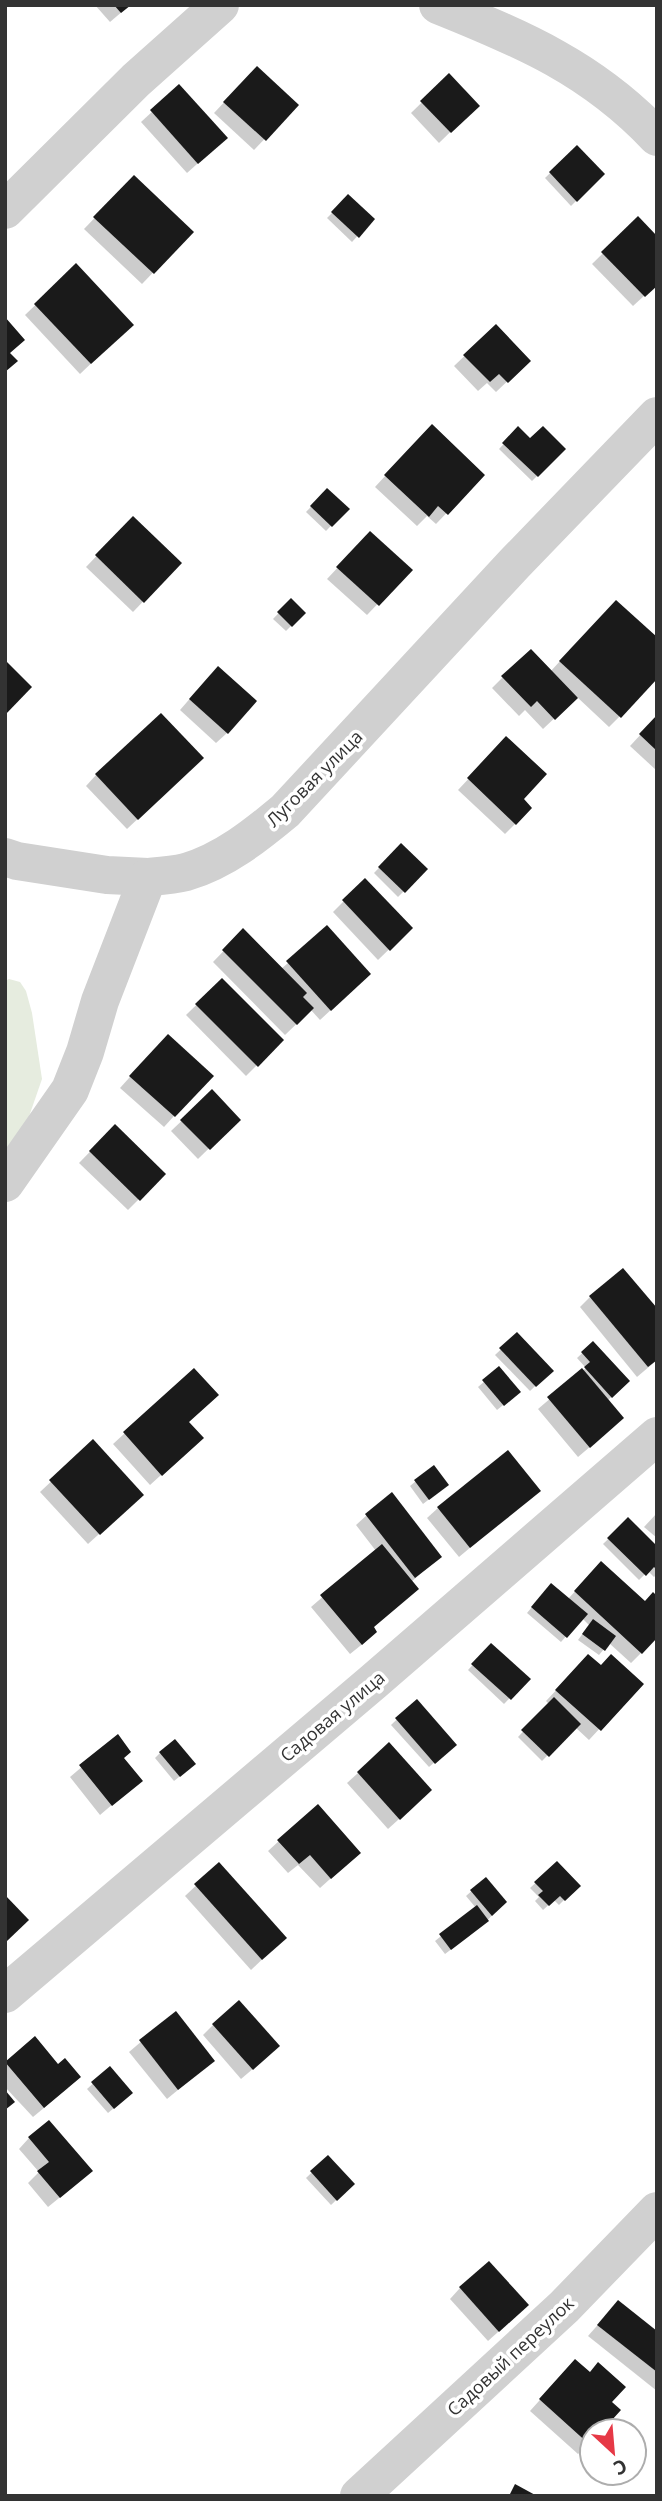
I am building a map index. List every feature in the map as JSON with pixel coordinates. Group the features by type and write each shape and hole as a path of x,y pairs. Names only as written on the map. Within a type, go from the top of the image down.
{"street":[{"path":"5,209 136,80 220,5"},
{"path":"438,5 520,38 561,60 608,91 657,137"},
{"name":"Луговая улица","path":"5,857 17,862 94,873 148,877 186,872 248,841 285,811 515,563 657,416"},
{"path":"5,1183 70,1090 100,1001 148,877"},
{"name":"Садовая улица","path":"5,1994 373,1682 657,1436"},
{"name":"Садовый переулок","path":"359,2496 564,2306 657,2211"}],"shaded area":[{"path":"9,979 20,982 26,991 42,1079 25,1128 5,1150 5,981"}],"building":[{"path":"114,5 131,5 121,13"},
{"path":"257,66 299,105 266,141 223,102"},
{"path":"449,73 480,106 451,133 420,101"},
{"path":"179,84 228,138 198,164 150,110"},
{"path":"577,145 605,174 577,202 549,172"},
{"path":"134,175 194,232 154,274 93,217"},
{"path":"348,194 375,219 359,238 331,212"},
{"path":"638,216 657,236 657,286 645,297 601,252"},
{"path":"76,263 134,325 91,364 34,304"},
{"path":"5,317 25,340 10,353 18,361 5,372"},
{"path":"496,324 531,361 508,383 499,374 490,382 463,355"},
{"path":"432,424 485,475 448,515 438,506 429,517 384,475"},
{"path":"518,426 530,438 543,426 566,449 538,477 502,443"},
{"path":"327,488 350,509 332,527 310,506"},
{"path":"133,516 182,563 144,603 95,555"},
{"path":"370,531 413,570 379,606 336,567"},
{"path":"291,598 306,613 292,627 277,612"},
{"path":"616,600 657,637 657,679 621,718 559,661"},
{"path":"531,649 578,698 555,720 537,701 531,707 501,676"},
{"path":"5,660 32,687 5,715"},
{"path":"218,666 257,701 228,734 189,699"},
{"path":"161,713 204,758 138,820 95,774"},
{"path":"657,715 657,751 639,734"},
{"path":"506,736 547,774 524,799 532,808 516,825 467,778"},
{"path":"401,843 428,869 405,893 378,867"},
{"path":"365,878 413,928 390,951 342,900"},
{"path":"327,925 371,974 331,1011 286,961"},
{"path":"243,928 307,993 303,997 314,1008 297,1025 222,950"},
{"path":"222,978 284,1040 258,1067 195,1004"},
{"path":"168,1034 214,1076 175,1117 129,1076"},
{"path":"212,1089 241,1120 210,1150 180,1120"},
{"path":"115,1124 166,1174 140,1201 89,1151"},
{"path":"623,1268 657,1308 657,1360 648,1367 589,1296"},
{"path":"517,1332 554,1371 536,1387 499,1348"},
{"path":"593,1341 630,1381 612,1398 584,1367 590,1362 581,1352"},
{"path":"499,1366 521,1392 504,1406 482,1380"},
{"path":"194,1368 219,1395 189,1422 204,1438 162,1476 123,1432"},
{"path":"582,1368 624,1418 590,1448 547,1397"},
{"path":"93,1439 144,1495 100,1535 49,1480"},
{"path":"508,1450 541,1491 470,1548 437,1507"},
{"path":"434,1465 449,1485 429,1500 414,1480"},
{"path":"392,1492 442,1557 415,1578 365,1514"},
{"path":"628,1517 657,1546 657,1570 654,1567 646,1576 607,1538"},
{"path":"382,1544 419,1589 374,1627 377,1632 362,1645 320,1595"},
{"path":"601,1561 645,1601 653,1592 657,1596 657,1638 642,1654 574,1591"},
{"path":"551,1583 588,1614 567,1638 531,1607"},
{"path":"593,1619 616,1636 605,1651 582,1634"},
{"path":"491,1643 531,1679 511,1700 471,1664"},
{"path":"588,1654 601,1665 611,1654 644,1684 601,1731 555,1690"},
{"path":"554,1697 581,1724 549,1757 521,1730"},
{"path":"417,1699 457,1745 435,1764 395,1718"},
{"path":"118,1734 131,1752 124,1758 143,1781 112,1806 79,1765"},
{"path":"175,1739 196,1764 180,1777 159,1752"},
{"path":"389,1742 432,1790 400,1820 357,1772"},
{"path":"318,1804 361,1853 331,1879 310,1855 299,1864 277,1840"},
{"path":"557,1861 581,1886 565,1901 560,1896 549,1906 538,1895 543,1891 534,1882"},
{"path":"219,1862 287,1938 262,1960 194,1884"},
{"path":"486,1877 507,1902 492,1916 470,1890"},
{"path":"5,1895 29,1920 7,1941 5,1938"},
{"path":"477,1905 489,1921 451,1950 439,1934"},
{"path":"239,2000 280,2046 253,2070 212,2024"},
{"path":"176,2011 215,2061 178,2090 139,2040"},
{"path":"35,2036 58,2064 65,2058 81,2077 44,2108 5,2062"},
{"path":"110,2066 133,2093 114,2109 91,2082"},
{"path":"5,2090 15,2102 5,2110"},
{"path":"49,2120 93,2171 60,2198 37,2171 49,2162 28,2137"},
{"path":"328,2155 355,2184 337,2201 310,2171"},
{"path":"489,2261 529,2305 499,2332 459,2287"},
{"path":"618,2300 657,2331 657,2372 597,2325"},
{"path":"575,2359 590,2372 598,2362 626,2387 612,2402 621,2410 615,2417 578,2417 578,2434 539,2399"},
{"path":"515,2484 537,2496 509,2496"}]}
